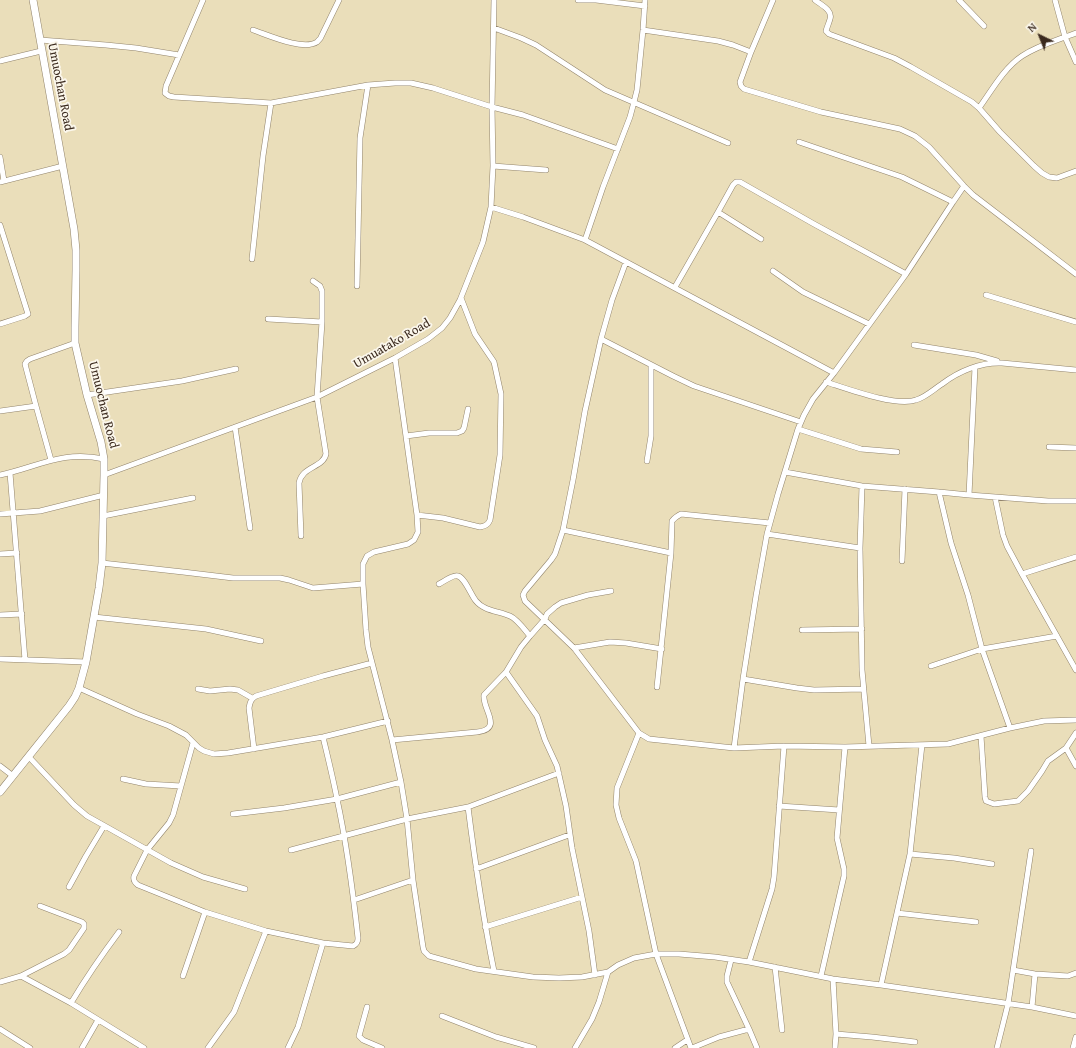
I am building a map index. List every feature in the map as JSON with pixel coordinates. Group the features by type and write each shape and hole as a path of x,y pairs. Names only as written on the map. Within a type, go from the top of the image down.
{"street":[{"name":"Umuochan Road","path":"0,792 29,758 75,697 86,662 102,563 104,459 101,442 87,394 75,343 76,250 74,229 33,0"},
{"path":"203,0 166,86 165,92 168,96 271,103 368,85 395,82 411,83 433,88 492,107 523,115 618,149"},
{"path":"253,30 291,44 313,44 321,37 339,0"},
{"name":"Umuatako Road","path":"104,475 317,397 395,358 428,339 442,328 450,318 461,298 483,242 491,208 493,166 492,107 494,0"},
{"path":"578,0 645,3 637,90 634,102 585,240"},
{"path":"773,0 740,82 744,89 815,110 900,129 914,136 929,147 973,195 1076,274"},
{"path":"815,0 831,14 826,29 829,34 894,58 965,98 979,108 1000,132 1034,166 1049,177 1058,178 1076,171"},
{"path":"959,0 984,26"},
{"path":"1055,0 1065,37 1076,62"},
{"path":"494,28 521,38 536,46 605,90 728,143"},
{"path":"643,30 718,41 751,52"},
{"path":"979,108 997,82 1021,57 1039,47 1076,33"},
{"path":"40,40 121,46 179,55"},
{"path":"0,61 41,51"},
{"path":"357,286 360,138 368,85"},
{"path":"252,259 263,156 271,103"},
{"path":"799,142 902,177 952,202"},
{"path":"0,157 2,181 63,166"},
{"path":"493,166 546,170"},
{"path":"674,287 736,182 740,182 906,274"},
{"path":"734,748 743,679 767,534 798,429 813,399 834,373 906,274 952,202 964,186"},
{"path":"491,208 524,217 585,240 834,373"},
{"path":"718,212 761,239"},
{"path":"0,225 28,314 0,324"},
{"path":"626,262 612,300 601,339 585,411 563,530 555,554 524,591 523,595 525,601 574,648 639,733 649,739 734,748 784,746 845,747 922,745 948,744 1044,721 1076,720"},
{"path":"773,271 803,292 869,324"},
{"path":"301,536 300,478 305,471 322,461 326,454 317,397 322,322 322,291 320,286 313,280"},
{"path":"986,295 1076,322"},
{"path":"417,515 443,518 480,527 489,524 490,520 500,455 501,394 495,365 476,334 461,298"},
{"path":"268,319 322,322"},
{"path":"601,339 694,386 801,422"},
{"path":"51,460 25,364 27,361 75,343"},
{"path":"914,345 976,355 1002,363"},
{"path":"395,358 417,515 418,532 414,540 408,544 374,552 367,556 364,564 363,584 366,630 372,663 388,721 401,782 407,819 413,880 423,947 426,954 433,958 476,969 533,977 559,978 595,975 608,972 618,965 634,958 656,954 679,954 749,962 833,979 881,984 1032,1007 1076,1016"},
{"path":"826,382 882,399 906,402 924,397 949,378 991,362 1076,370"},
{"path":"647,461 651,436 651,364"},
{"path":"969,496 975,367"},
{"path":"87,394 182,381 236,369"},
{"path":"0,412 36,406"},
{"path":"406,436 429,433 457,433 462,431 468,409"},
{"path":"235,427 250,528"},
{"path":"798,429 861,449 897,452"},
{"path":"1049,447 1076,448"},
{"path":"0,475 70,456 86,456 104,459"},
{"path":"785,472 862,486 1048,502 1076,501"},
{"path":"10,473 25,660"},
{"path":"862,486 860,548 862,670 869,746"},
{"path":"902,561 905,489"},
{"path":"939,492 982,649 1010,728"},
{"path":"0,514 40,511 104,495"},
{"path":"996,497 1003,534 1007,546 1076,670"},
{"path":"103,516 193,498"},
{"path":"657,687 671,553 672,521 676,516 681,514 770,523"},
{"path":"563,530 671,553"},
{"path":"767,534 860,548"},
{"path":"0,554 17,553"},
{"path":"1022,574 1076,557"},
{"path":"102,563 233,578 280,578 313,588 363,584"},
{"path":"439,584 455,575 460,576 476,602 481,606 514,618 530,636"},
{"path":"392,740 483,731 488,728 491,724 491,718 484,702 484,695 506,672 521,647 545,619 547,614 561,603 588,595 611,591"},
{"path":"0,615 22,614"},
{"path":"94,618 206,630 261,641"},
{"path":"802,630 862,629"},
{"path":"931,666 982,649 1057,636"},
{"path":"574,648 610,642 662,649"},
{"path":"0,660 86,662"},
{"path":"254,749 249,708 252,698 372,663"},
{"path":"506,672 537,716 545,740 557,766 566,806 569,835 589,931 595,975"},
{"path":"743,679 814,690 864,690"},
{"path":"79,688 137,714 169,726 186,735 199,748 214,754 254,749 323,737 388,721"},
{"path":"198,689 210,691 230,689 238,690 252,698"},
{"path":"639,733 618,788 616,805 619,818 636,861 656,954 687,1040 692,1048 719,1037 749,1029"},
{"path":"981,736 985,797 986,801 994,804 1018,801 1028,792 1048,761 1066,748 1076,733"},
{"path":"193,742 173,815 169,823 147,850 134,876 134,883 205,912 266,931 323,943 349,946 358,942 354,900 337,799 323,737"},
{"path":"881,984 910,854 922,745"},
{"path":"749,962 772,889 774,877 784,746"},
{"path":"821,976 844,876 844,869 837,838 845,747"},
{"path":"1066,748 1076,766"},
{"path":"29,758 74,805 87,816 170,863 203,877 245,889"},
{"path":"0,766 13,776"},
{"path":"291,850 407,819 468,807 559,773"},
{"path":"123,779 146,784 181,786"},
{"path":"233,814 284,808 337,799 401,782"},
{"path":"779,806 839,810"},
{"path":"468,807 485,927 494,971"},
{"path":"69,887 104,826"},
{"path":"476,869 569,835"},
{"path":"997,1048 1008,1004 1031,851"},
{"path":"910,854 954,858 992,864"},
{"path":"354,900 413,880"},
{"path":"485,927 582,897"},
{"path":"0,982 21,976 64,954 69,950 84,928 84,924 82,922 40,906"},
{"path":"183,976 205,912"},
{"path":"897,913 976,922"},
{"path":"208,1048 234,1012 266,931"},
{"path":"71,1003 87,975 119,932"},
{"path":"288,1048 298,1027 323,943"},
{"path":"731,960 727,982 757,1048"},
{"path":"775,967 782,1030"},
{"path":"1013,970 1035,974 1068,976 1076,973"},
{"path":"575,1048 600,1002 608,972"},
{"path":"1032,1007 1035,974"},
{"path":"21,976 71,1003 144,1048"},
{"path":"833,979 836,1034 835,1048"},
{"path":"368,1007 360,1036 363,1040 382,1048"},
{"path":"442,1016 496,1037 534,1048"},
{"path":"82,1048 98,1020"},
{"path":"0,1029 30,1048"},
{"path":"836,1034 916,1042"},
{"path":"1073,1048 1076,1037"},
{"path":"675,1048 687,1040"}]}
